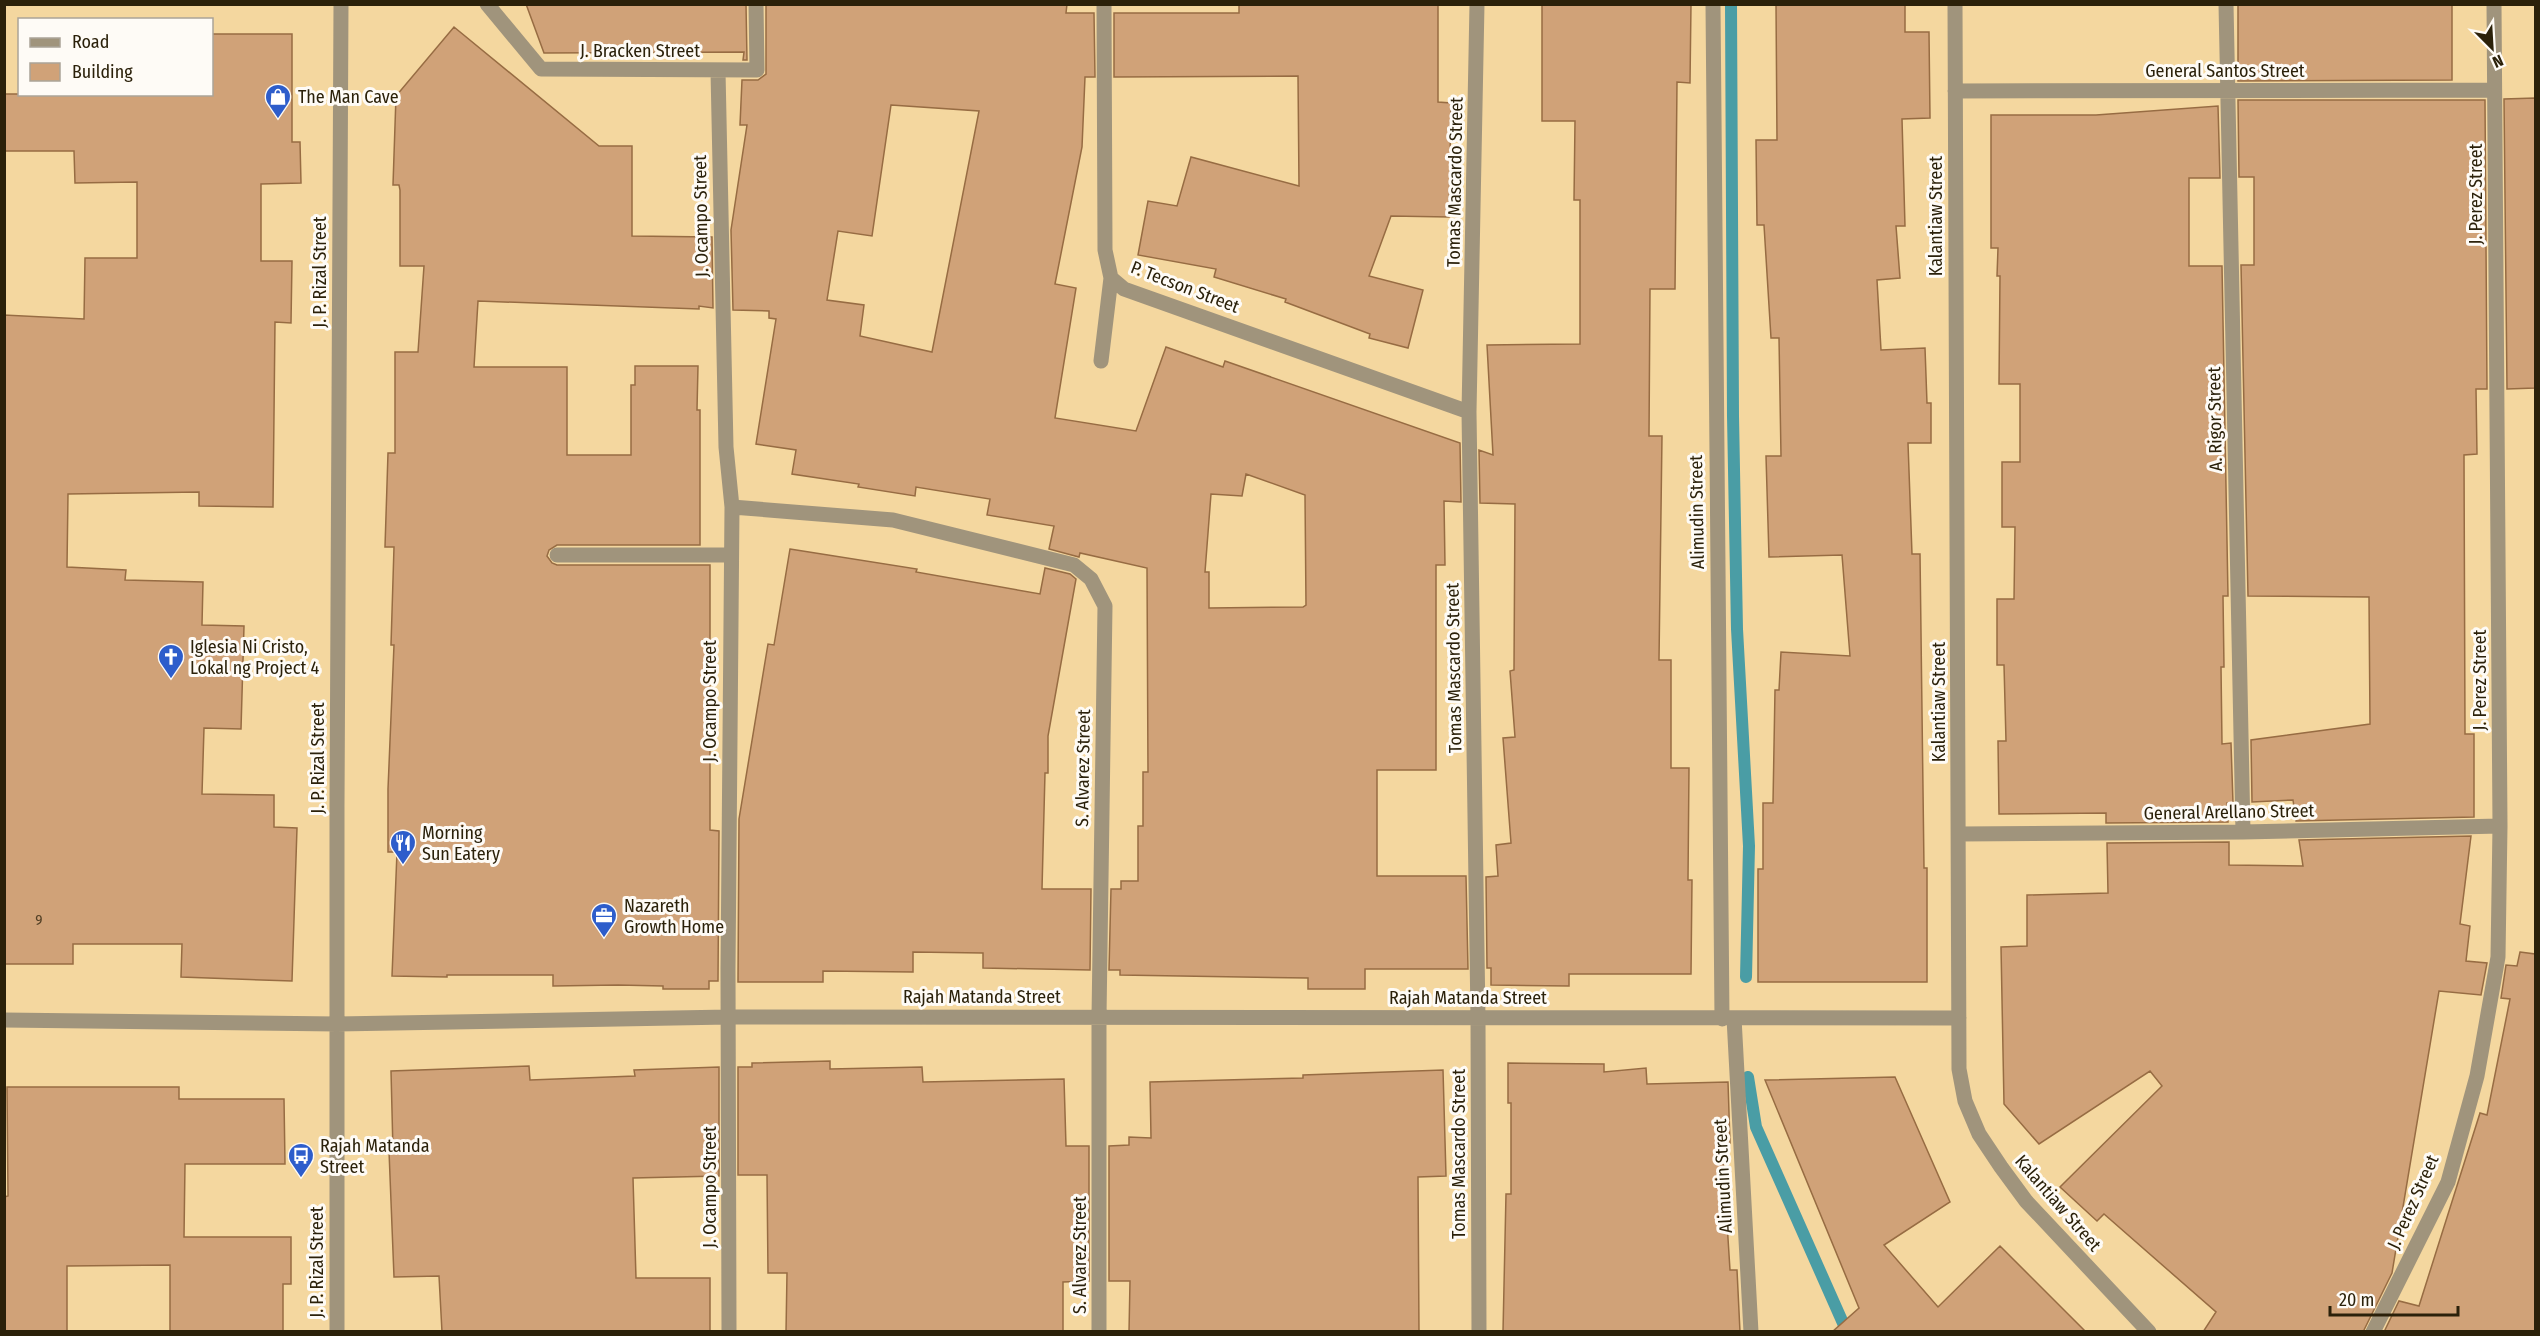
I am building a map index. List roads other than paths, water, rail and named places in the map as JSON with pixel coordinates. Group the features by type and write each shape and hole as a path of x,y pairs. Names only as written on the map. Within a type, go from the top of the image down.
{"street":[{"name":"J. P. Rizal Street","path":"337,1332 341,4"},
{"name":"J. Bracken Street","path":"488,4 541,69 718,71 757,70 756,4"},
{"name":"P. Tecson Street","path":"1104,4 1105,250 1111,278 1124,289 1469,412"},
{"name":"Tomas Mascardo Street","path":"1477,4 1469,412 1478,1018 1479,1332"},
{"name":"Alimudin Street","path":"1713,4 1728,1018 1751,1332"},
{"name":"Kalantiaw Street","path":"1954,4 1959,1068 1965,1101 1979,1134 2026,1200 2150,1332"},
{"name":"A. Rigor Street","path":"2226,4 2243,832"},
{"name":"J. Perez Street","path":"2373,1332 2448,1182 2476,1076 2499,957 2494,4"},
{"name":"J. Ocampo Street","path":"718,71 726,447 732,507 729,1332"},
{"name":"General Santos Street","path":"1955,91 2494,90"},
{"path":"1101,361 1111,278"},
{"name":"S. Alvarez Street","path":"732,507 893,520 1074,565 1092,579 1105,606 1099,1017 1099,1332"},
{"path":"557,555 731,555"},
{"name":"General Arellano Street","path":"1959,834 2243,832 2500,826"},
{"name":"Rajah Matanda Street","path":"4,1020 337,1024 729,1017 1959,1018"}],"waterway":[{"path":"1731,4 1733,416 1737,629 1749,846 1746,977"},
{"path":"1748,1077 1756,1127 1847,1332"}],"place":[{"name":"The Man Cave","path":"278,120"},
{"name":"Iglesia Ni Cristo, Lokal ng Project 4","path":"171,680"},
{"name":"Morning Sun Eatery","path":"403,866"},
{"name":"Nazareth Growth Home","path":"604,939"},
{"name":"Rajah Matanda Street","path":"301,1179"}]}
